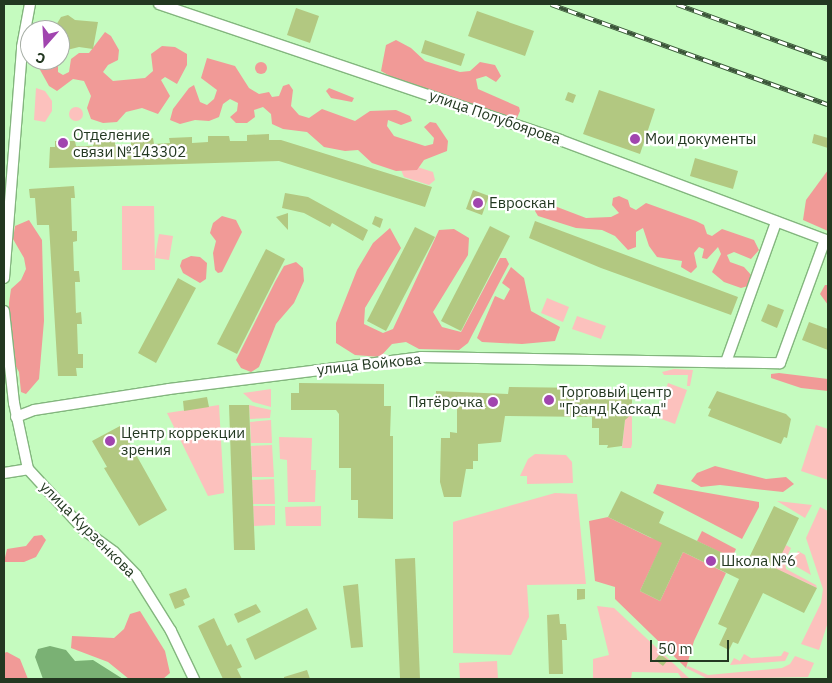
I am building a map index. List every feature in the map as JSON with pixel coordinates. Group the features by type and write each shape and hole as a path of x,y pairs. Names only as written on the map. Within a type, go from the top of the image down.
{"street":[{"path":"4,278 22,47 30,4"},
{"name":"улица Полубоярова","path":"159,4 560,140 826,241"},
{"path":"726,362 776,222"},
{"name":"улица Войкова","path":"16,417 34,410 169,389 421,357 780,363 826,241"},
{"name":"улица Курзенкова","path":"4,311 5,346 16,417 28,469 84,530 114,552 136,575 171,631 194,679"},
{"path":"4,473 28,469"}],"shaded area":[{"path":"105,32 111,36 119,50 118,60 108,65 103,72 113,81 145,78 153,71 151,54 162,46 175,47 187,54 187,65 177,84 165,77 161,80 170,96 158,114 142,108 126,112 117,122 103,123 91,119 87,108 91,96 84,81 73,79 57,91 49,86 40,70 58,70 63,75 70,70 71,59 79,53 89,53"},
{"path":"396,40 411,48 425,61 460,72 470,71 480,62 495,65 501,76 496,82 486,76 476,79 478,89 519,107 520,111 516,120 505,119 397,80 381,71 386,45"},
{"path":"207,58 235,66 249,88 259,94 269,92 272,97 279,96 283,86 289,84 293,90 291,106 299,115 309,118 322,109 355,121 370,111 396,110 410,116 412,121 401,125 388,120 387,126 394,136 425,146 433,144 434,138 424,127 430,122 436,123 448,141 447,151 424,160 417,170 396,171 372,163 358,150 345,151 324,147 307,132 283,129 272,124 271,114 263,107 254,110 255,117 247,123 236,123 230,117 237,111 238,103 230,99 223,104 219,117 209,121 195,120 180,124 170,120 173,109 189,88 194,85 200,102 207,105 214,99 217,90 201,78"},
{"path":"259,62 263,62 267,68 263,74 259,74 255,70 255,66"},
{"path":"36,88 45,91 52,101 52,111 45,122 34,120"},
{"path":"329,88 354,98 352,102 331,98 326,91"},
{"path":"76,107 81,109 83,114 81,119 76,121 71,119 69,114 71,109"},
{"path":"408,164 433,172 435,180 429,185 404,177 401,170"},
{"path":"828,170 828,231 803,220 806,200"},
{"path":"619,196 628,200 630,207 636,210 646,203 696,221 704,225 707,234 712,236 722,229 754,240 759,250 751,259 734,252 727,255 730,262 744,267 752,276 748,286 741,288 724,282 712,272 721,254 718,247 707,259 702,258 704,249 699,247 694,253 697,267 691,273 681,267 682,261 657,257 649,246 643,228 636,232 636,247 628,250 615,236 602,230 576,228 538,216 535,211 538,204 544,202 586,218 611,217 619,213 612,205 613,198"},
{"path":"122,206 154,206 155,270 122,270"},
{"path":"222,216 236,220 242,232 222,272 218,273 215,270 213,253 216,241 210,233 213,223"},
{"path":"29,220 42,240 44,321 39,379 26,394 21,392 19,372 14,363 9,335 9,303 11,289 21,280 26,269 24,258 13,239 15,226"},
{"path":"390,228 401,248 365,308 364,324 383,333 393,329 439,230 454,229 469,238 468,255 433,312 442,327 461,332 500,258 506,258 509,264 468,343 459,350 419,349 406,342 392,344 380,357 355,355 336,343 336,323 357,270 373,243"},
{"path":"159,234 173,236 169,260 155,258"},
{"path":"191,256 200,257 207,263 206,279 200,283 183,273 180,266 182,260"},
{"path":"296,262 303,268 304,281 294,303 276,324 259,367 251,372 241,368 236,360 275,282 284,266"},
{"path":"511,267 524,278 531,311 560,327 555,341 522,344 482,342 477,338 495,296 504,300 510,289 502,283"},
{"path":"825,285 828,285 828,305 820,294"},
{"path":"547,298 569,307 563,322 541,313"},
{"path":"577,316 606,326 601,339 572,329"},
{"path":"674,369 693,370 690,386 687,386 688,375 664,375 662,372"},
{"path":"779,373 828,379 828,391 801,388 771,378 771,374"},
{"path":"668,383 687,390 675,424 656,417"},
{"path":"271,389 271,407 253,402 243,393"},
{"path":"219,405 224,493 208,496 167,413"},
{"path":"249,405 271,410 270,418 250,419"},
{"path":"632,414 631,448 622,448 625,419"},
{"path":"271,420 272,443 251,443 250,422"},
{"path":"816,425 828,429 828,480 801,471"},
{"path":"279,437 312,438 311,470 316,470 315,502 288,502 287,460 280,459"},
{"path":"272,445 274,477 252,477 251,446"},
{"path":"535,454 566,455 572,462 573,483 527,484 527,476 520,476 528,459"},
{"path":"715,466 766,479 786,477 794,484 783,492 720,485 701,487 691,481 697,473"},
{"path":"274,479 275,504 253,504 252,480"},
{"path":"657,484 759,502 759,507 742,539 653,493"},
{"path":"555,493 577,494 586,584 527,585 529,617 511,655 453,653 453,522"},
{"path":"777,501 812,505 805,518"},
{"path":"253,506 275,506 275,525 254,526"},
{"path":"321,506 321,526 286,526 285,507"},
{"path":"820,507 828,511 828,622 819,650 801,644 821,603 823,589 806,538"},
{"path":"608,517 651,538 664,540 640,591 660,601 683,552 726,573 694,641 686,668 615,599 615,587 595,581 589,521"},
{"path":"702,531 736,549 732,558 697,541"},
{"path":"42,535 46,540 36,557 24,562 4,562 7,549 26,546 34,536"},
{"path":"786,545 791,548 785,561 786,569 816,585 817,588 770,566"},
{"path":"798,551 805,555 811,575 792,564"},
{"path":"597,606 614,608 690,679 682,679 678,673 632,672 631,679 593,679 593,659 609,655"},
{"path":"140,611 165,651 170,673 163,679 129,679 108,662 71,648 72,636 114,638 124,629 130,614"},
{"path":"50,646 66,650 75,661 93,660 123,679 43,679 35,657 38,649"},
{"path":"784,651 789,653 785,661 730,665 734,658 740,661 744,654 751,658 781,656"},
{"path":"7,652 20,659 28,679 4,679 4,653"},
{"path":"795,656 814,663 808,677 708,679 686,668 688,666 708,675 782,668 790,664"},
{"path":"497,661 498,679 460,679 459,663"}],"building":[{"path":"296,8 319,16 310,43 287,35"},
{"path":"477,11 534,31 525,56 468,36"},
{"path":"68,15 75,20 98,22 93,49 79,47 70,49 70,20 59,20 61,17"},
{"path":"425,40 465,54 461,66 421,53"},
{"path":"599,90 655,109 640,154 583,134"},
{"path":"568,92 576,95 573,103 565,100"},
{"path":"269,134 269,140 281,140 432,187 425,207 279,161 49,168 50,147 55,147 55,141 75,141 76,146 93,146 93,140 115,139 115,145 131,145 131,139 153,138 154,144 170,143 169,138 192,137 192,143 208,142 208,136 229,136 230,141 247,141 247,135"},
{"path":"814,134 828,138 828,148 812,143"},
{"path":"695,158 738,171 733,189 690,176"},
{"path":"74,186 75,198 71,198 72,231 77,231 77,241 73,242 74,271 79,271 80,282 75,282 76,313 81,312 82,324 77,324 78,354 83,354 83,368 76,368 77,376 58,376 49,225 37,225 35,198 30,198 29,189"},
{"name":"Евроскан","path":"473,190 489,196 482,215 466,209"},
{"path":"285,193 308,197 368,230 363,241 332,223 330,227 304,213 282,208"},
{"path":"288,213 288,230 276,217"},
{"path":"375,216 383,219 380,228 372,224"},
{"path":"535,221 738,297 731,315 601,268 529,238"},
{"path":"490,226 510,236 461,331 441,321"},
{"path":"415,227 435,237 386,331 367,321"},
{"path":"266,249 285,259 237,354 217,344"},
{"path":"178,278 196,288 156,363 138,353"},
{"path":"768,304 784,310 777,328 761,321"},
{"path":"809,322 828,329 828,350 802,340"},
{"path":"299,383 384,384 384,406 391,406 390,436 393,436 393,519 358,518 358,500 351,500 351,468 339,468 339,414 336,410 291,410 291,393 299,393"},
{"path":"509,387 590,388 590,395 632,393 632,414 625,420 622,446 607,448 608,445 599,445 599,428 592,428 592,417 505,416 501,442 478,444 478,461 473,461 473,469 466,469 461,497 444,497 440,482 441,438 450,438 450,432 457,433 457,407 436,406 436,391 508,394"},
{"path":"717,391 786,414 791,419 787,438 784,437 781,444 708,416 711,409 708,408"},
{"path":"207,397 209,407 184,411 183,401"},
{"path":"229,405 249,405 255,550 234,550"},
{"path":"120,426 167,510 139,526 104,468 107,467 92,441"},
{"path":"621,491 664,512 659,523 746,564 774,506 799,518 775,568 817,588 804,613 763,593 738,644 733,642 729,650 719,645 727,628 718,624 739,579 683,552 660,601 640,591 662,543 608,517"},
{"path":"415,558 420,679 400,679 395,559"},
{"path":"358,584 363,647 351,648 343,586"},
{"path":"186,588 190,597 183,600 185,605 175,609 169,594"},
{"path":"577,589 585,589 585,599 577,600"},
{"path":"256,604 261,612 238,623 234,614"},
{"path":"307,608 317,629 255,660 246,639"},
{"path":"559,614 560,624 566,624 567,640 562,640 563,674 549,674 547,615"},
{"path":"214,618 227,646 231,644 242,667 237,669 242,679 223,679 198,626"},
{"path":"660,654 668,660 663,666 655,660"},
{"path":"307,670 310,679 284,679 284,677"}],"railway":[{"path":"551,4 828,104"},
{"path":"677,4 828,59"}],"place":[{"name":"Мои документы","path":"635,139"},
{"name":"Отделение связи №143302","path":"63,143"},
{"name":"Евроскан","path":"478,203"},
{"name":"Торговый центр \"Гранд Каскад\"","path":"549,400"},
{"name":"Пятёрочка","path":"493,402"},
{"name":"Центр коррекции зрения","path":"110,441"},
{"name":"Школа №6","path":"711,561"}]}
